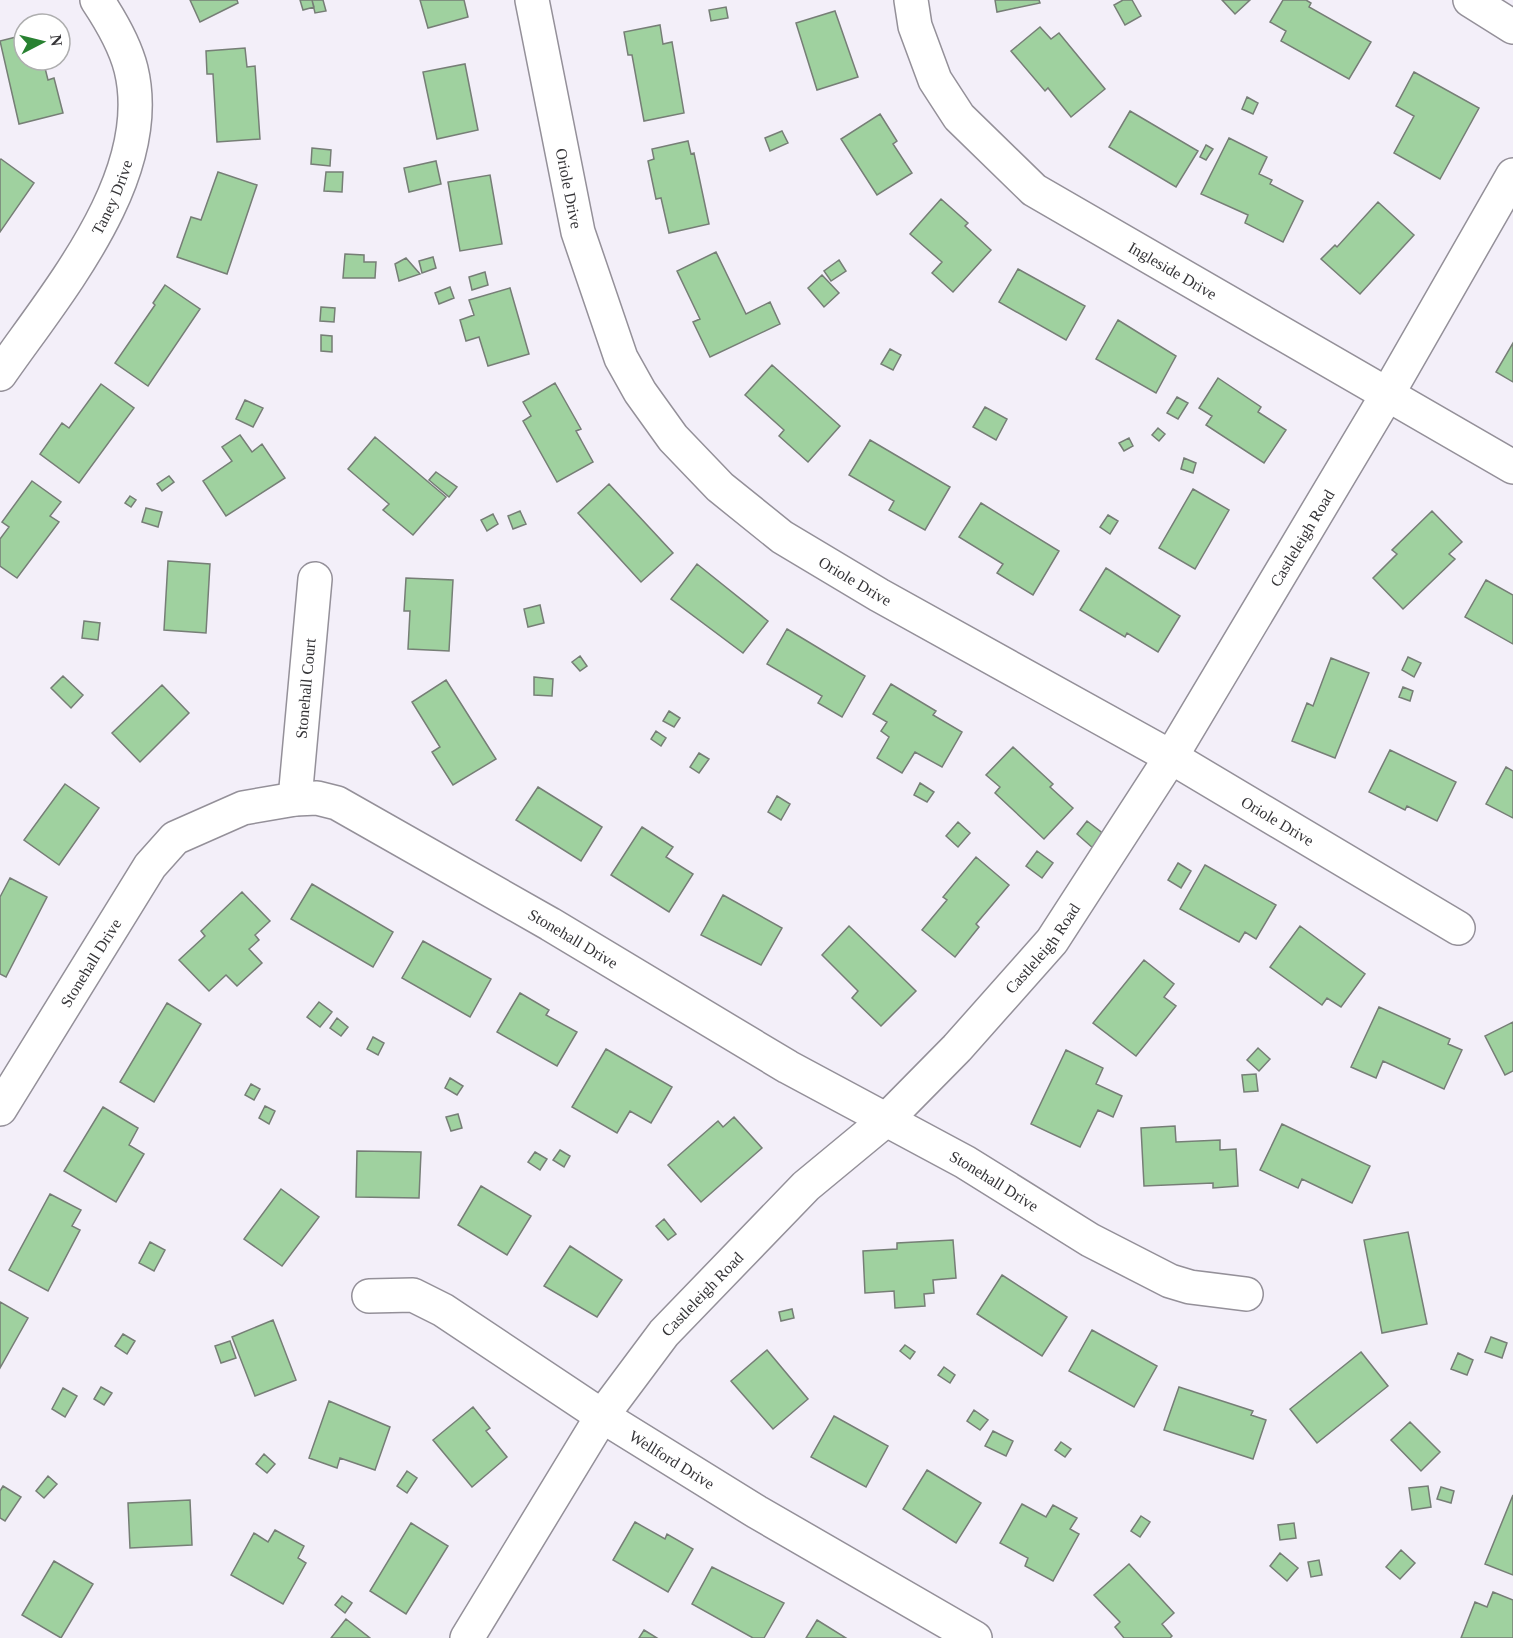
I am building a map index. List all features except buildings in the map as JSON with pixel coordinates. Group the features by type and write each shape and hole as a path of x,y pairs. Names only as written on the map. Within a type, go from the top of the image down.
{"street":[{"name":"Taney Drive","path":"0,374 77,263 118,189 128,158 133,107 131,70 109,18 97,0"},
{"name":"Oriole Drive","path":"532,0 578,232 621,358 640,392 673,438 720,487 782,537 879,594 1171,757 1458,928"},
{"name":"Ingleside Drive","path":"910,0 915,26 935,80 959,117 1034,190 1513,467"},
{"path":"1470,0 1513,27"},
{"name":"Castleleigh Road","path":"467,1638 602,1416 664,1333 806,1185 887,1119 957,1048 1052,941 1171,757 1387,395 1513,175"},
{"name":"Stonehall Court","path":"295,799 315,579"},
{"name":"Stonehall Drive","path":"0,1109 150,866 175,838 243,808 295,799 317,798 337,803 550,924 789,1067 965,1161 1090,1239 1170,1281 1190,1287 1246,1294"},
{"name":"Wellford Drive","path":"369,1296 397,1293 413,1295 443,1310 602,1416 757,1512 975,1638"}]}
